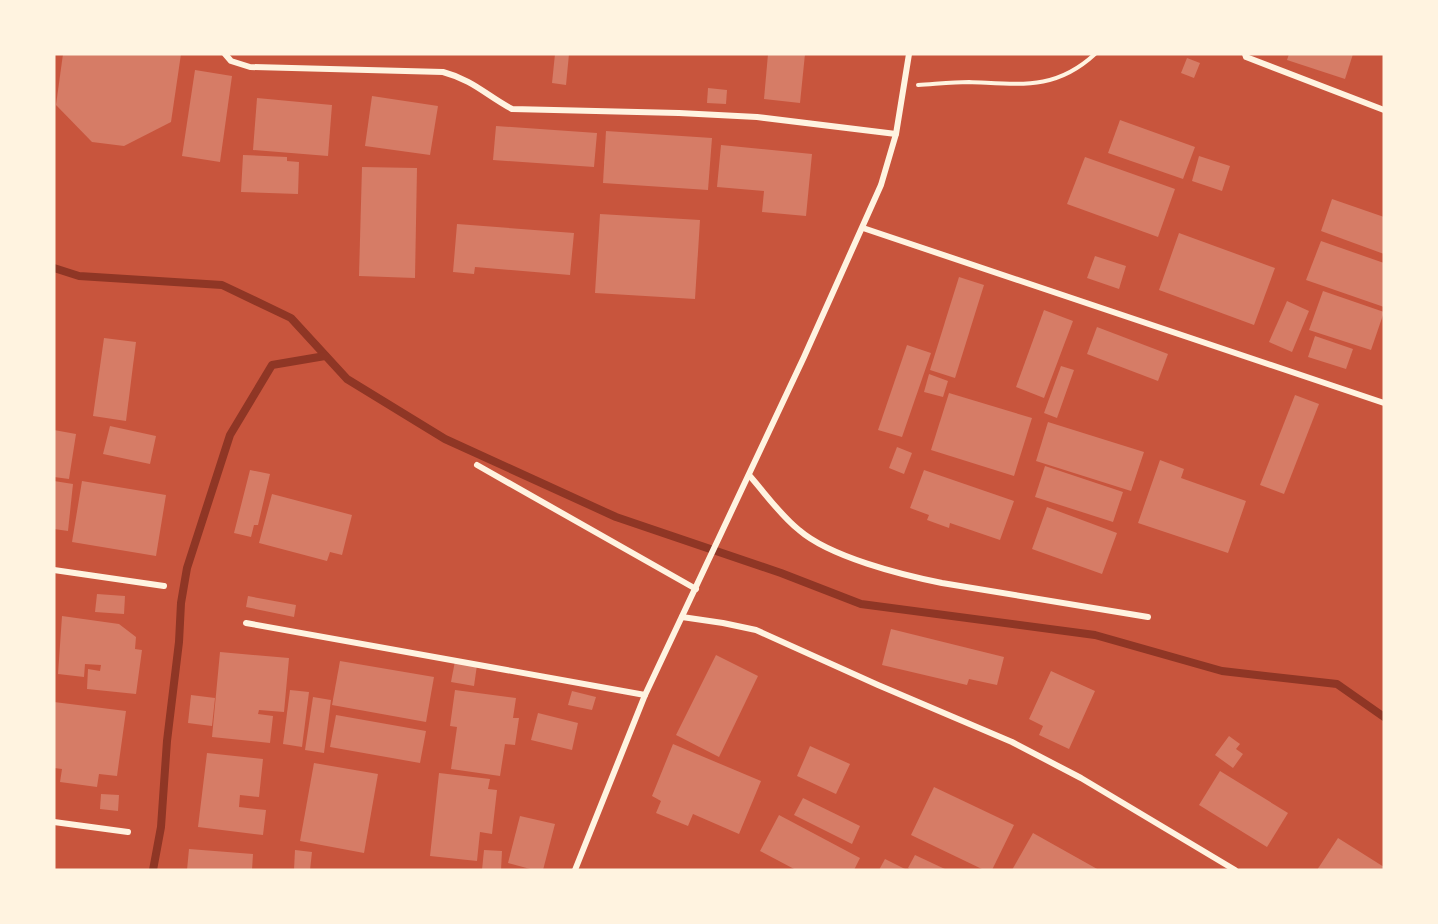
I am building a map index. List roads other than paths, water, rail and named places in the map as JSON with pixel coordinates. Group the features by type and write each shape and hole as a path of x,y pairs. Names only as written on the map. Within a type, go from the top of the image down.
{"street":[{"path":"225,54 231,61 250,67 443,72 460,76 474,83 512,109 680,112 757,117 896,134"},
{"path":"574,870 645,695 749,475 881,185 896,134 909,54"},
{"path":"1245,54 1246,57 1384,110"},
{"path":"863,228 1384,403"},
{"path":"477,465 696,589"},
{"path":"749,475 799,531 837,553 934,582 1149,617"},
{"path":"54,570 164,585"},
{"path":"681,618 756,630 1012,742 1081,778 1235,870"},
{"path":"246,623 645,695"},
{"path":"54,822 128,832"}],"waterway":[{"path":"54,268 79,276 222,285 291,318 347,379 445,439 616,517 781,573 861,604 1095,635 1222,671 1337,684 1384,717"},
{"path":"153,870 161,827 167,741 179,642 181,603 187,568 230,435 272,365 325,356"}]}
